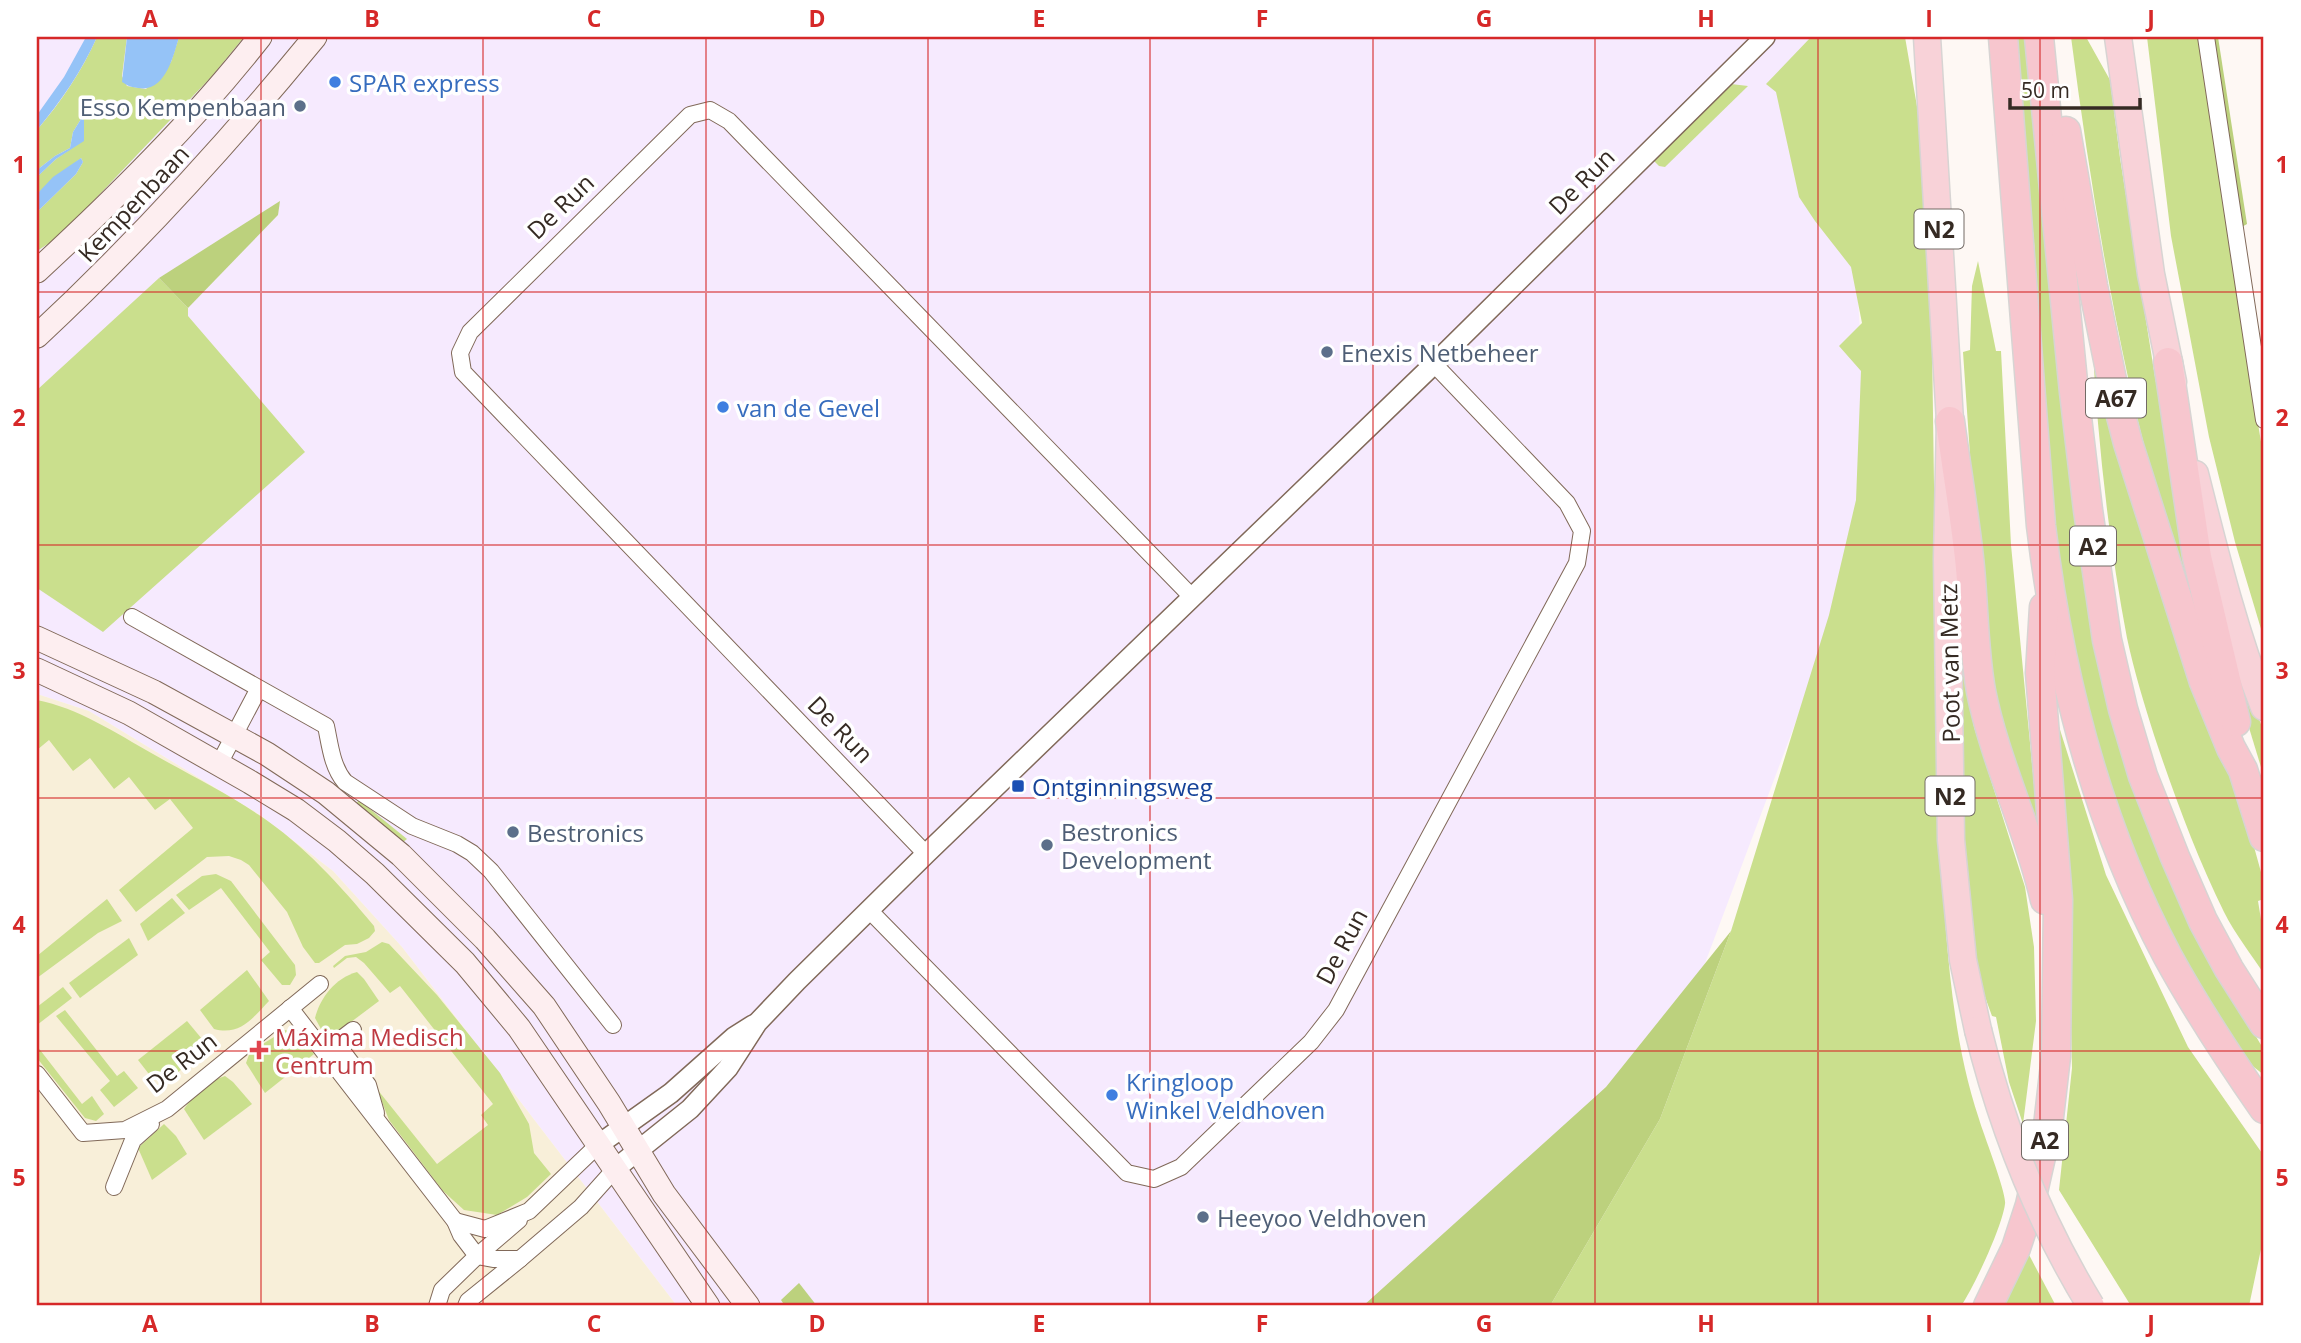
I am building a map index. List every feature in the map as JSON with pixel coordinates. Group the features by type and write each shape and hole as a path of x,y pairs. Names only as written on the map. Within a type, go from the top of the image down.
{"highway":[{"name":"Poot van Metz","path":"1927,37 1950,421 1947,559 1951,840 1963,960 1978,1030 2004,1121 2055,1245 2091,1306"},
{"name":"A2","path":"2003,37 2041,526 2046,568 2077,722 2104,809 2147,913 2190,996 2264,1110"},
{"name":"A2","path":"2040,37 2074,392 2106,640 2143,776 2175,857 2203,921 2264,1024"},
{"name":"A67","path":"2040,37 2059,90 2093,286 2127,443 2204,682 2243,770 2264,837"},
{"path":"2118,37 2147,248 2168,362 2228,604 2264,707"},
{"name":"A67","path":"2168,362 2197,557 2242,744 2243,770"},
{"name":"N2","path":"1950,421 1969,559 1981,691 1989,724 2038,867 2056,965"},
{"name":"A2","path":"1988,1306 2016,1248 2029,1205 2048,1126 2056,1056 2058,900 2040,673 2046,568"}],"main road":[{"name":"Kempenbaan","path":"37,271 172,139 260,37"},
{"name":"Kempenbaan","path":"37,336 99,278 186,187 315,37"},
{"path":"37,638 154,692 293,771 355,815 401,855 454,906 544,1006 609,1103 673,1208 748,1306"},
{"path":"37,670 130,713 296,810 375,874 449,946 519,1028 708,1306"}],"street":[{"name":"De Run","path":"466,1306 468,1301 581,1207 615,1169 690,1109 728,1068 757,1023 869,910 1434,363 1765,37"},
{"path":"2206,37 2264,420"},
{"name":"De Run","path":"926,854 463,372 460,353 470,332 690,115 710,110 729,121 1192,597"},
{"name":"De Run","path":"869,910 1127,1173 1154,1180 1181,1167 1311,1042 1336,1010 1577,563 1582,531 1567,503 1434,363"},
{"path":"132,617 326,726 335,766 345,782 412,826 457,844 481,862 613,1025"},
{"path":"219,764 258,690"},
{"name":"De Run","path":"37,1074 83,1133 125,1130 167,1109 320,984"},
{"path":"290,1008 455,1221 461,1235 477,1256 520,1259"},
{"name":"De Run","path":"455,1221 485,1229 528,1211 598,1145 671,1093 734,1037 757,1023"},
{"path":"353,1030 336,1043 368,1085 379,1122"},
{"path":"114,1187 133,1140 167,1109"},
{"path":"437,1306 442,1290 528,1211"}],"shaded area":[{"path":"37,37 1830,37 1852,205 1872,519 1666,1067 1383,1306 677,1306 402,947 333,871 260,815 89,711 37,694"},
{"name":"Máxima Medisch Centrum","path":"37,694 89,711 260,815 333,871 402,947 677,1306 37,1306"}],"green space":[{"path":"97,37 127,37 122,76 127,86 146,89 171,62 179,37 244,37 212,76 60,236 37,251 37,212 76,174 83,162 81,158 37,194 37,177 56,159 84,140 84,120 81,119 73,132 70,148 37,170 37,130 70,86"},
{"path":"1811,37 1905,37 1919,118 1932,343 1939,841 1944,911 1961,1051 1981,1126 2005,1198 2003,1214 1987,1257 1961,1306 1550,1306 1660,1119 1731,931 1829,615 1856,500 1861,371 1839,346 1862,323 1851,267 1799,197 1776,92 1766,84"},
{"path":"2015,37 2028,37 2078,521 2216,969 2264,1050 2264,1075 2236,1053 2161,919 2117,812 2084,706 2054,543 2034,242"},
{"path":"2071,37 2086,37 2110,80 2155,377 2176,492 2214,666 2137,418 2096,210"},
{"path":"2147,37 2200,37 2264,460 2264,639 2235,542 2209,437 2171,236"},
{"path":"2211,37 2218,37 2247,224 2240,228"},
{"path":"1731,84 1748,86 1665,167 1659,166 1653,160"},
{"path":"280,201 278,215 188,308 159,278"},
{"path":"1978,261 1996,351 2001,351 2011,545 2038,826 1998,723 1983,646 1963,352 1970,350 1972,286"},
{"path":"159,278 188,308 188,316 305,452 103,632 37,588 37,390"},
{"path":"2092,333 2264,883 2264,899 2258,901 2264,938 2264,974 2228,920 2204,869 2169,780 2136,675 2120,600 2109,524 2100,448"},
{"path":"1961,644 1974,727 2025,887 2034,947 2036,1021 2023,1124 2009,1082 1996,1017 1992,1016 1972,961 1964,902"},
{"path":"2240,670 2264,732 2264,777 2233,675"},
{"path":"2049,695 2106,875 2188,1047 2264,1156 2264,1235 2249,1306 2131,1306 2059,1190 2072,1068 2069,946"},
{"path":"37,700 97,722 259,815 321,866 374,926 375,931 369,938 357,944 345,945 315,963 303,947 287,912 249,865 229,856 207,857 136,912 119,890 193,828 170,799 155,810 129,777 114,789 90,758 73,771 49,740 37,750"},
{"path":"359,800 407,839 402,843 355,805"},
{"path":"216,874 231,881 295,965 296,975 290,985 282,985 261,960 270,952 221,888 189,910 176,895 202,876"},
{"path":"172,898 185,913 148,941 140,924"},
{"path":"107,899 122,921 98,933 37,978 37,956"},
{"path":"1731,931 1660,1119 1550,1306 1363,1306 1606,1087"},
{"path":"129,938 138,955 80,998 69,983"},
{"path":"382,942 389,944 437,995 500,1073 529,1124 534,1153 551,1174 527,1197 497,1215 464,1210 443,1191 389,1120 377,1089 437,1164 488,1125 481,1115 493,1104 400,986 390,993 356,957 347,958 334,968 345,956 366,952"},
{"path":"247,970 269,1001 239,1028 223,1031 214,1029 200,1010"},
{"path":"357,972 379,1001 327,1040 315,1018 317,1011 335,984"},
{"path":"63,987 72,998 37,1025 37,1007"},
{"path":"65,1010 117,1076 124,1071 138,1088 114,1107 100,1090 110,1081 56,1016"},
{"path":"187,1021 202,1039 203,1050 199,1057 164,1082 152,1078 138,1060"},
{"path":"285,1030 300,1035 314,1054 265,1093 246,1063 250,1052"},
{"path":"37,1046 82,1104 92,1096 104,1114 96,1121 85,1118 37,1058"},
{"path":"225,1076 252,1104 204,1140 184,1109 213,1081"},
{"path":"164,1124 176,1136 187,1154 152,1180 138,1148"},
{"path":"2027,1251 2056,1306 2000,1306"},
{"path":"799,1283 817,1306 785,1306 781,1300"}],"water":[{"path":"86,37 97,37 85,62 37,130 37,115 64,77"},
{"path":"127,37 179,37 166,72 155,85 138,88 122,82"},
{"path":"81,119 84,120 84,141 56,159 37,177 37,170 70,148 73,132"},
{"path":"81,158 83,162 76,174 37,212 37,194 53,177"}],"place":[{"name":"SPAR express","path":"335,82"},
{"name":"Esso Kempenbaan","path":"300,106"},
{"name":"Enexis Netbeheer","path":"1327,352"},
{"name":"van de Gevel","path":"723,407"},
{"name":"Ontginningsweg","path":"1018,786"},
{"name":"Bestronics","path":"513,832"},
{"name":"Bestronics Development","path":"1047,845"},
{"name":"Máxima Medisch Centrum","path":"259,1050"},
{"name":"Kringloop Winkel Veldhoven","path":"1112,1095"},
{"name":"Heeyoo Veldhoven","path":"1203,1217"}]}
